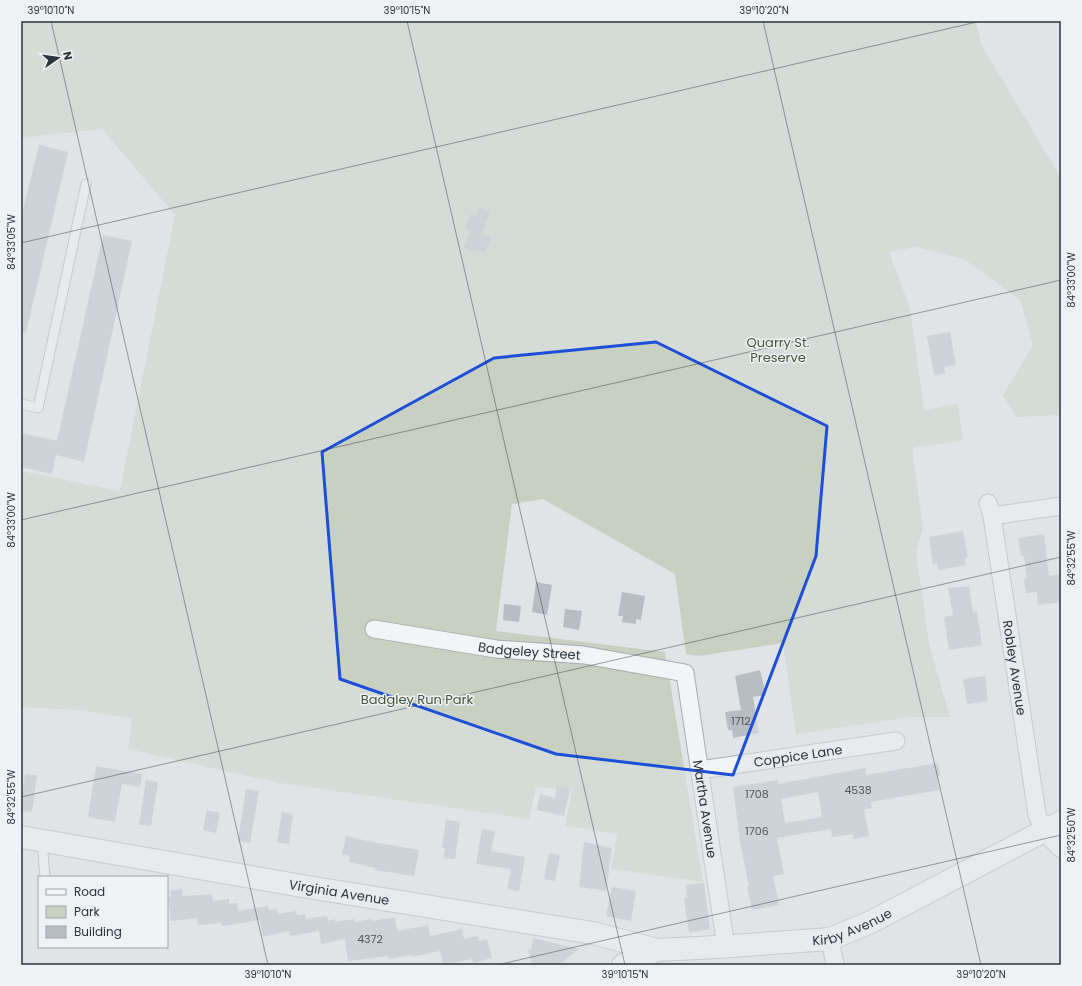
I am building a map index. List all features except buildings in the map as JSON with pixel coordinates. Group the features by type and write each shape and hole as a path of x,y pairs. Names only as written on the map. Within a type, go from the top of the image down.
{"street":[{"name":"Robley Avenue","path":"1053,827 1036,814 990,510 1061,506"},
{"name":"Badgeley Street","path":"374,629 496,649 584,655 685,672"},
{"name":"Martha Avenue","path":"685,672 726,946"},
{"name":"Coppice Lane","path":"700,770 896,741"},
{"path":"1053,827 1061,849"},
{"name":"Kirby Avenue","path":"623,965 657,950 830,939 871,922 1053,827"},
{"name":"Virginia Avenue","path":"31,839 308,887 593,933 657,950"},
{"path":"830,939 834,965"}],"lane":[{"path":"21,404 38,408 86,184"},
{"path":"31,839 45,876"}],"highlighted area":[{"path":"656,342 827,426 816,556 733,775 556,754 340,679 322,452 494,358"}],"green space":[{"path":"21,21 976,21 981,44 1061,178 1061,415 1016,417 1003,395 1033,345 1020,300 964,259 916,247 889,252 910,308 924,410 958,404 963,440 912,448 923,528 916,552 929,644 950,717 911,717 796,734 783,643 699,656 686,654 675,574 543,499 512,504 496,631 665,652 703,882 611,869 617,834 565,826 572,791 536,787 529,819 280,783 128,749 132,719 81,710 21,707 21,471 120,491 175,215 102,129 21,138"}],"park label":[{"name":"Quarry St. Preserve","path":"778,350"},
{"name":"Badgley Run Park","path":"417,699"}]}
